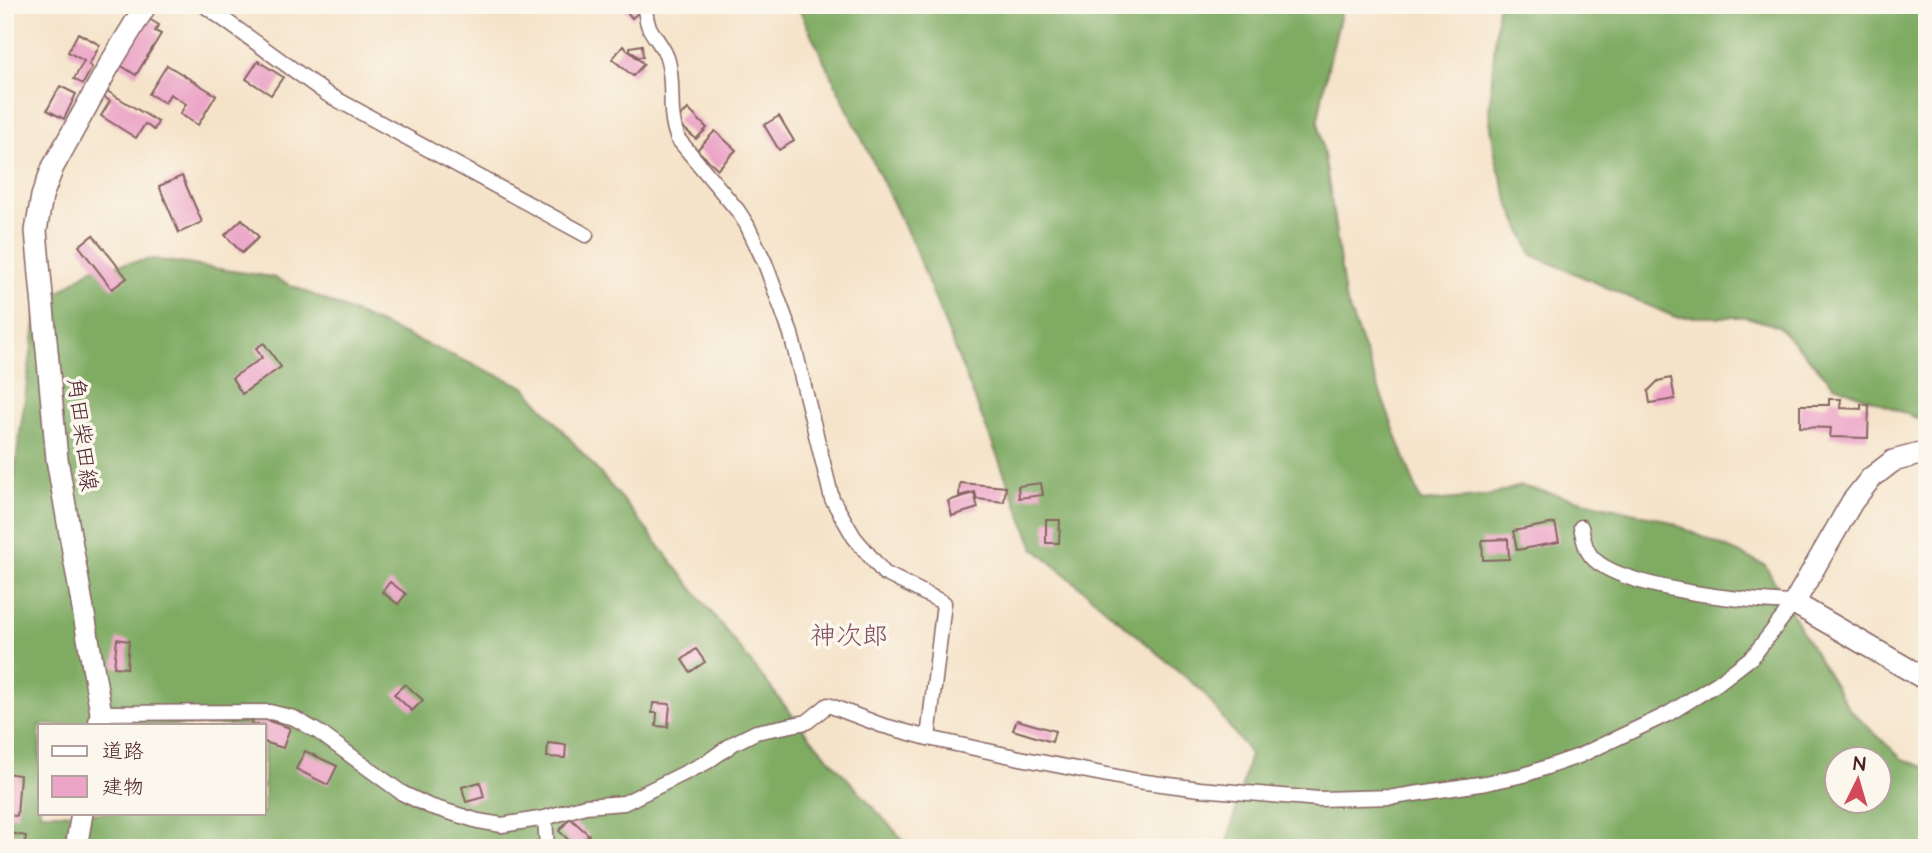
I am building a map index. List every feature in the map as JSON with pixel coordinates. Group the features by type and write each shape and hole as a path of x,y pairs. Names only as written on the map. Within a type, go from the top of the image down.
{"main road":[{"name":"角田柴田線","path":"100,719 57,459 36,231 42,196 53,167 146,5"},
{"path":"1927,452 1893,461 1871,478 1852,502 1794,603 1927,680"},
{"path":"76,848 82,814"}],"street":[{"path":"204,5 327,94 586,235"},
{"path":"644,5 648,25 666,52 671,114 678,139 738,211 755,242 780,301 794,345 832,499 854,537 884,573 944,603 928,738"},
{"path":"1581,527 1589,553 1602,566 1630,579 1752,600 1794,603"},
{"path":"100,719 270,712 294,719 320,733 402,793 429,806 478,821 502,825 545,818 585,806 624,803 706,762 745,737 756,732 807,722 828,705 881,725 928,738 1138,781 1306,798 1394,797 1524,775 1580,756 1668,714 1718,683 1753,656 1794,603"},
{"path":"545,818 547,848"}],"green space":[{"path":"797,5 1343,5 1318,119 1345,298 1421,502 1488,496 1520,486 1665,520 1765,565 1850,710 1886,744 1824,744 1824,814 1894,814 1894,751 1902,759 1927,768 1927,848 1226,848 1250,754 1203,692 1034,548 913,244"},
{"path":"1498,5 1927,5 1927,422 1834,385 1778,326 1746,317 1675,317 1532,255 1509,204 1496,159 1489,114"},
{"path":"153,259 272,277 525,387 623,500 808,735 903,840 907,848 5,848 5,542 36,318 49,300 91,269"}],"building":[{"path":"621,5 631,5 638,13 632,18"},
{"path":"149,19 159,25 155,31 161,34 136,75 120,65"},
{"path":"78,33 100,45 83,84 74,79 84,61 68,52"},
{"path":"642,45 643,57 638,57 630,50 630,47"},
{"path":"623,46 644,64 633,76 612,59"},
{"path":"258,61 283,77 271,95 246,79"},
{"path":"167,65 216,95 198,125 180,114 186,104 170,94 165,103 149,94"},
{"path":"60,86 76,94 64,119 47,110"},
{"path":"107,91 158,122 154,130 145,124 136,138 101,116 110,101 104,97"},
{"path":"688,109 707,128 696,139 676,121"},
{"path":"779,116 794,141 779,150 764,125"},
{"path":"715,131 736,150 718,169 697,150"},
{"path":"182,176 202,222 179,233 159,186"},
{"path":"242,219 259,237 242,253 225,235"},
{"path":"93,235 127,278 112,289 79,246"},
{"path":"264,343 281,367 242,394 232,378 262,358 256,348"},
{"path":"1671,378 1675,399 1650,403 1648,391 1658,381"},
{"path":"1829,399 1841,399 1840,408 1861,409 1861,404 1869,405 1868,438 1830,437 1831,428 1800,427 1800,405 1829,405"},
{"path":"960,483 1006,487 1004,502 977,499 975,492 959,496"},
{"path":"1041,483 1043,495 1019,498 1018,486"},
{"path":"974,493 978,508 952,516 948,501"},
{"path":"1046,520 1060,520 1059,543 1046,543"},
{"path":"1555,523 1559,542 1517,550 1513,531"},
{"path":"1508,539 1509,559 1483,560 1482,540"},
{"path":"390,582 406,594 398,604 382,592"},
{"path":"117,639 129,641 127,668 114,667"},
{"path":"696,649 705,662 690,672 682,660"},
{"path":"405,684 423,700 412,711 394,694"},
{"path":"653,703 670,704 668,727 656,726 657,713 652,713"},
{"path":"254,716 290,728 283,748 266,743 266,724 251,724"},
{"path":"1017,720 1055,731 1052,742 1013,730"},
{"path":"548,743 566,745 565,758 547,757"},
{"path":"305,751 337,766 328,785 296,769"},
{"path":"5,773 20,775 17,816 5,815"},
{"path":"480,782 484,797 466,802 462,787"},
{"path":"570,818 589,835 577,848 559,831"},
{"path":"5,832 26,836 24,848 5,848"}],"waterway":[{"path":"5,32 11,5"}],"district":[{"name":"神次郎","path":"849,635"}]}
